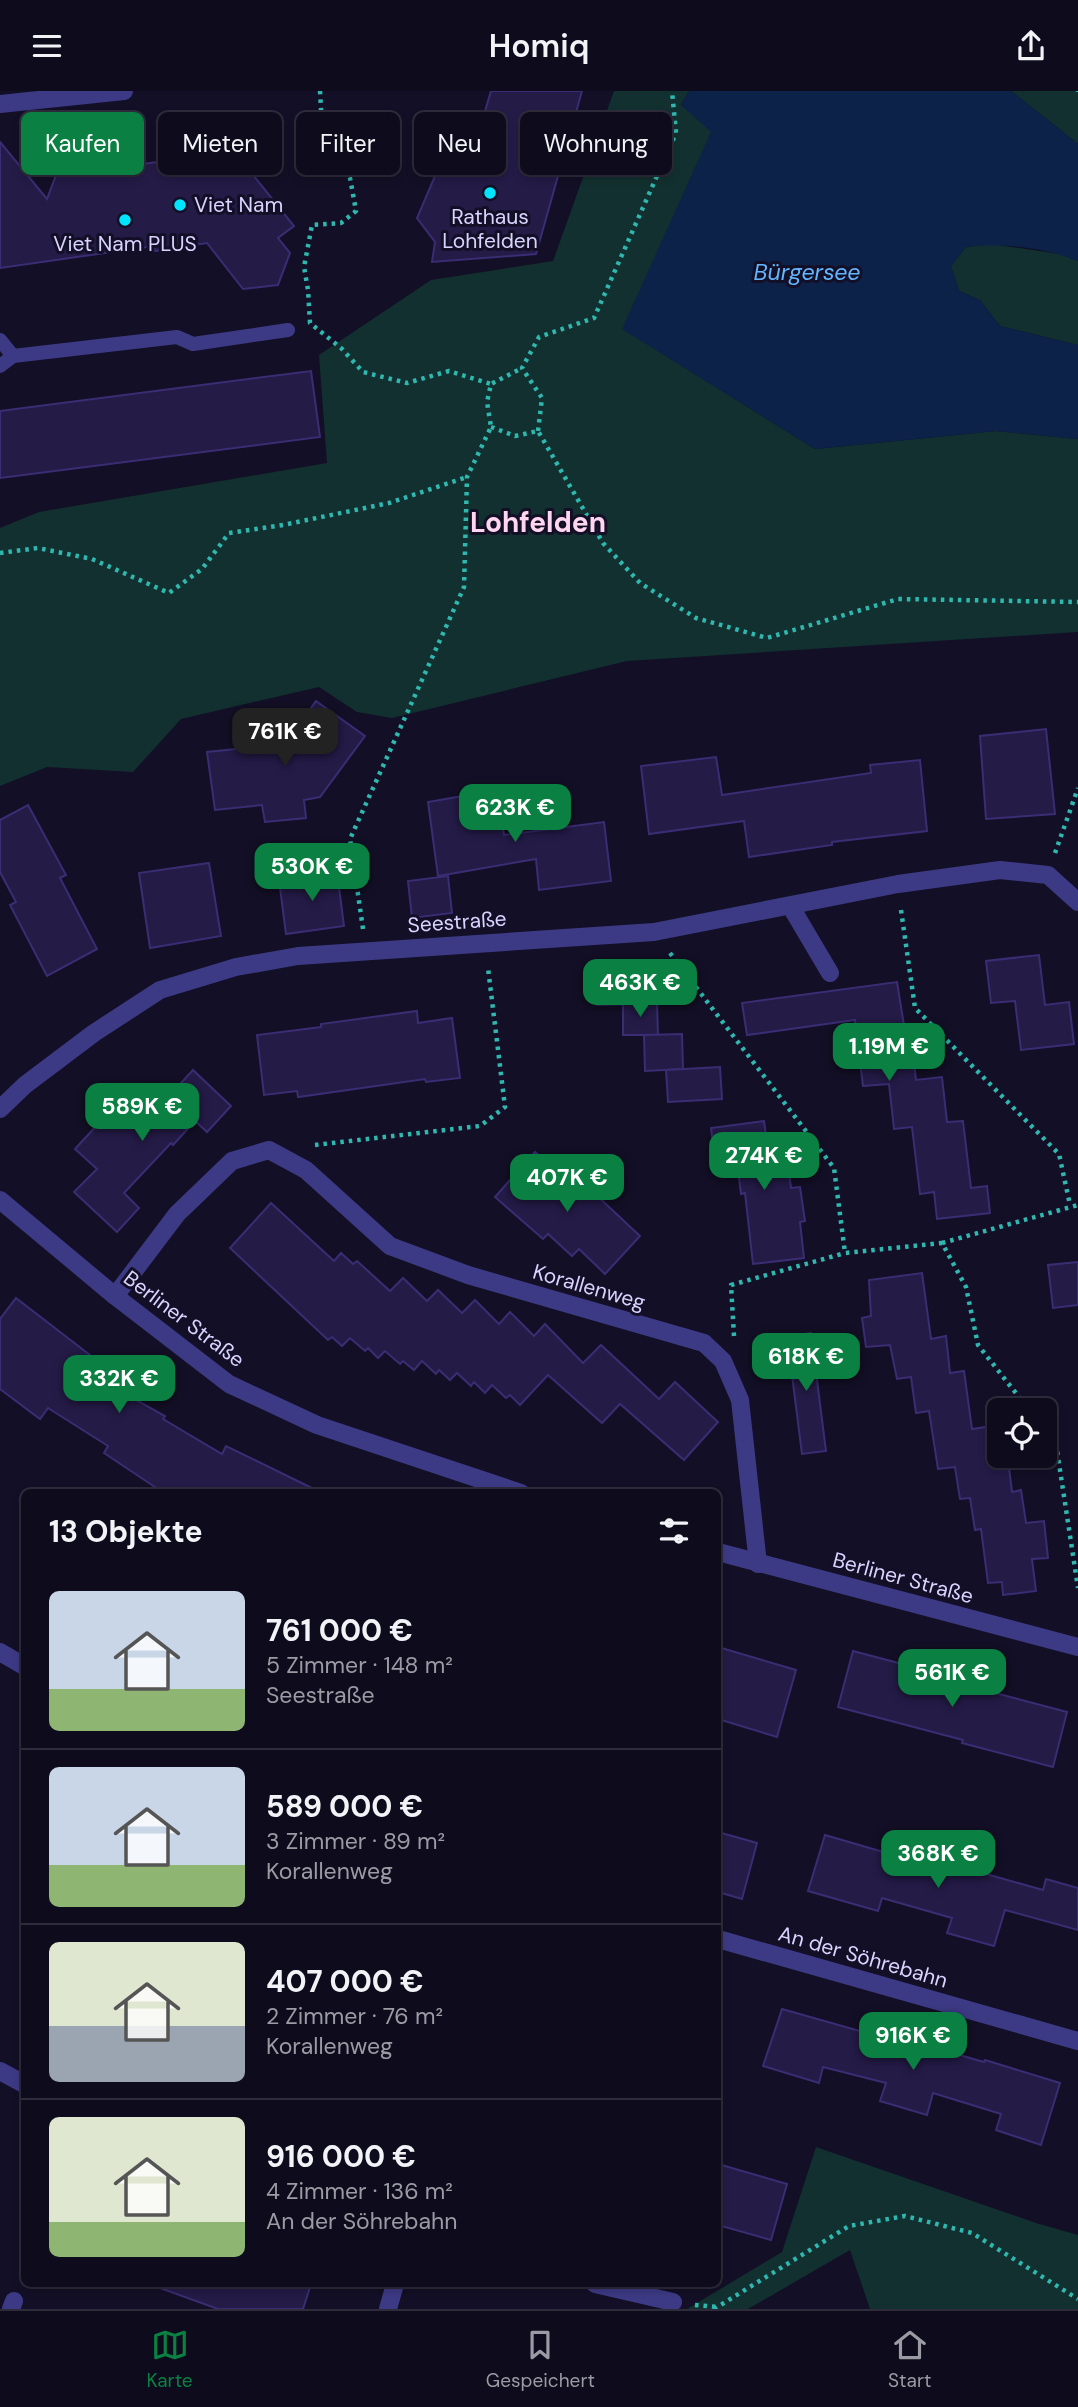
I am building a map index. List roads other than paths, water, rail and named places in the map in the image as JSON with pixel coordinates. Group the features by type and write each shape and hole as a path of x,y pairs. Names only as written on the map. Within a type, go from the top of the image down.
{"street":[{"path":"0,104 124,91"},
{"name":"Seestraße","path":"0,1109 25,1085 94,1033 160,990 236,967 298,956 367,950 654,932 898,884 1000,870 1048,875 1078,902"},
{"path":"791,907 830,973"},
{"name":"Korallenweg","path":"115,1296 177,1214 232,1161 269,1150 306,1170 390,1246 468,1275 704,1343 723,1361 740,1400 758,1564"},
{"name":"Berliner Straße","path":"0,1200 115,1296 229,1384 317,1426 509,1489"},
{"name":"Berliner Straße","path":"721,1553 1078,1647"},
{"path":"0,1652 21,1663"},
{"name":"An der Söhrebahn","path":"721,1941 1078,2041"},
{"path":"0,2071 21,2082"},
{"path":"388,2309 394,2287"},
{"path":"608,2287 673,2302"}],"lane":[{"path":"0,366 13,356 177,337 193,344 288,330"},
{"path":"0,340 13,356"}],"water":[{"name":"Bürgersee","path":"689,91 1011,91 1078,144 1078,261 1037,249 980,246 966,247 951,266 959,291 980,300 1000,326 1078,345 1078,439 996,431 815,449 622,329 711,132 681,105"}],"place":[{"name":"Rathaus Lohfelden","path":"490,193"},
{"name":"Viet Nam","path":"180,205"},
{"name":"Viet Nam PLUS","path":"125,220"}],"district":[{"name":"Lohfelden","path":"538,522"}]}
